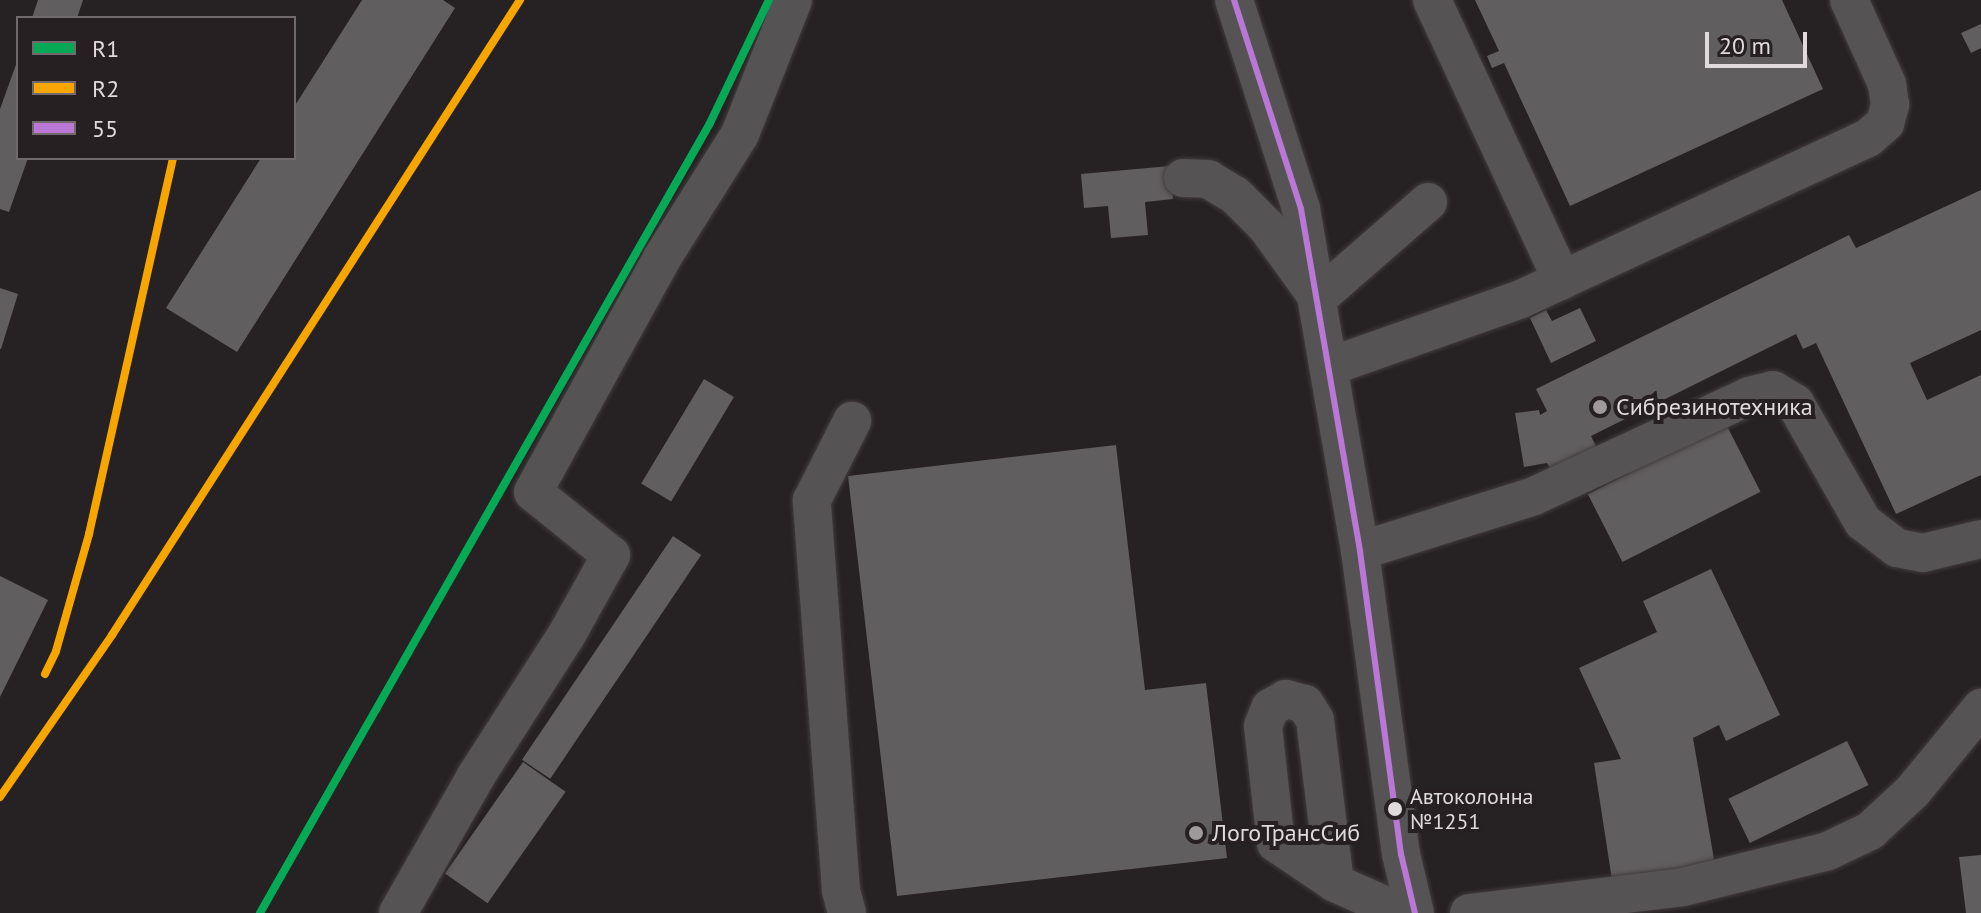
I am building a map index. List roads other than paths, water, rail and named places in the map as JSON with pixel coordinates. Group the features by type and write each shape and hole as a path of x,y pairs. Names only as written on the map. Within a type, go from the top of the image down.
{"street":[{"path":"398,913 476,776 566,636 611,555 533,492 662,258 740,134 793,0"},
{"path":"1234,0 1301,209 1331,366 1360,551 1401,854 1415,913"},
{"path":"1432,0 1562,280"},
{"path":"1331,366 1521,299 1868,138 1885,123 1890,105 1887,84 1849,0"},
{"path":"1183,178 1208,179 1235,195 1266,226 1318,298"},
{"path":"1318,298 1428,202"},
{"path":"1360,551 1534,496 1749,396 1773,390 1795,403 1863,522 1897,548 1923,553 1981,539"},
{"path":"847,913 841,890 812,500 852,421"},
{"path":"1469,913 1683,887 1828,851 1870,831 1912,792 1981,708"},
{"path":"1335,883 1402,913"}],"place":[{"name":"Сибрезинотехника","path":"1600,407"},
{"name":"Автоколонна №1251","path":"1395,809"},
{"name":"ЛогоТрансСиб","path":"1196,833"}]}
